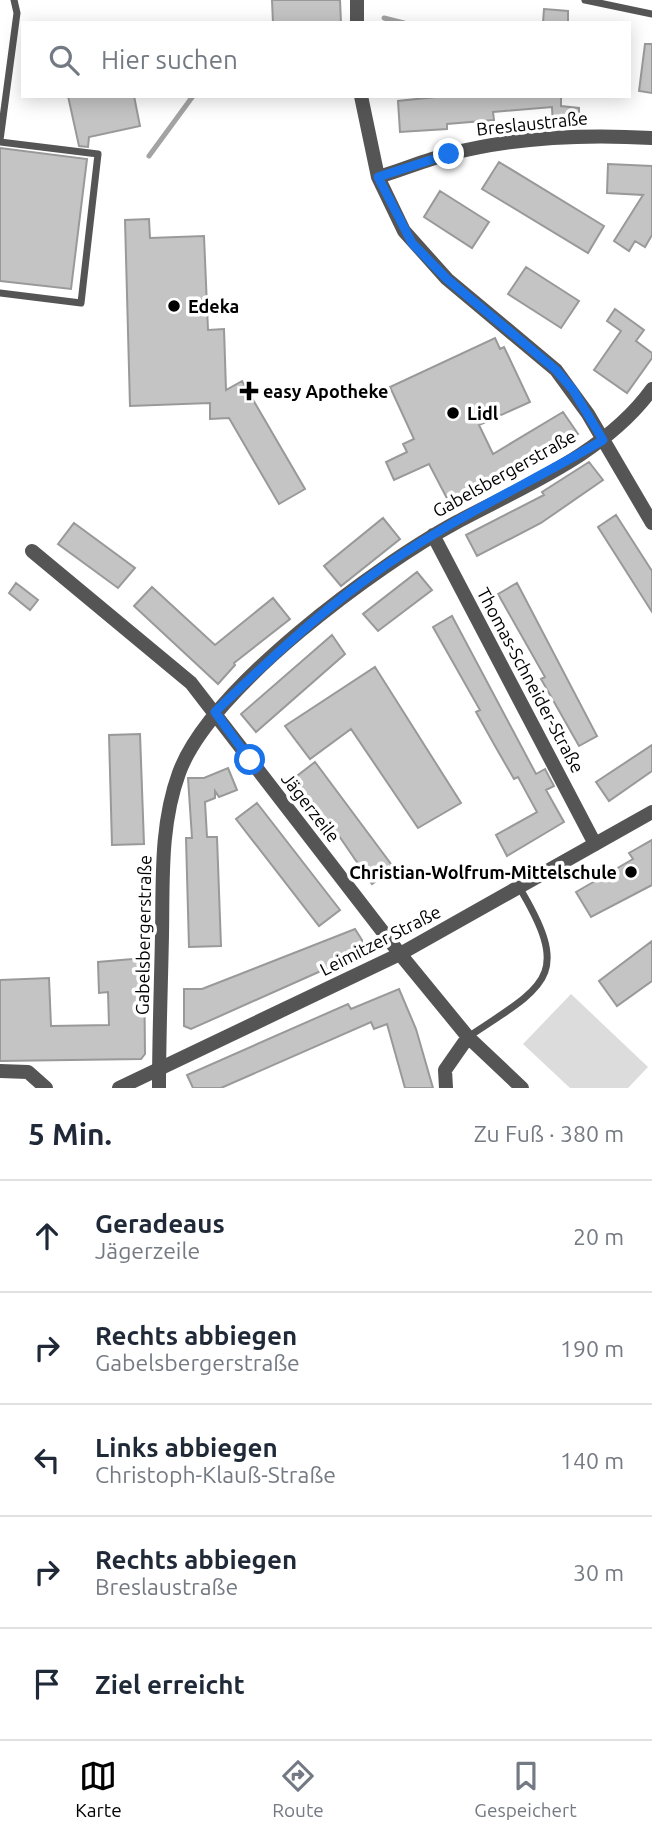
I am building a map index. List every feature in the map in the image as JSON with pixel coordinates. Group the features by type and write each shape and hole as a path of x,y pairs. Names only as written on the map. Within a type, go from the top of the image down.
{"street":[{"path":"357,0 357,21"},
{"path":"361,98 378,177 412,243 447,279 556,370 583,406 652,523"},
{"name":"Breslaustraße","path":"378,177 449,154 507,142 591,135 652,138"},
{"name":"Gabelsbergerstraße","path":"159,1088 164,838 178,775 193,741 215,712 285,646 358,586 433,535 603,440 652,389"},
{"name":"Thomas-Schneider-Straße","path":"433,535 595,844"},
{"name":"Jägerzeile","path":"32,551 191,682 400,954 468,1037 522,1088"},
{"name":"Leimitzer Straße","path":"119,1088 400,954 652,812"},
{"path":"446,1088 445,1070 468,1037"},
{"path":"0,1071 28,1072 46,1088"}],"lane":[{"path":"0,293 81,303 98,154 0,141 17,13 14,0"},
{"path":"585,0 652,15"},
{"path":"468,1037 518,1004 545,974 549,959 547,944 537,918 519,887"}],"shaded area":[{"path":"571,994 648,1067 628,1088 570,1088 523,1044"}],"building":[{"path":"272,0 340,0 341,21 273,21"},
{"path":"544,9 568,11 568,21 543,21"},
{"path":"645,44 652,44 652,93 639,91"},
{"path":"68,98 134,98 140,126 89,137 88,147 79,146"},
{"path":"426,98 561,98 561,106 579,108 579,127 553,128 552,107 493,112 494,120 447,124 447,129 400,132 398,101"},
{"path":"0,148 87,159 71,289 0,281"},
{"path":"499,162 604,226 588,253 482,189"},
{"path":"608,164 652,166 652,235 645,247 635,241 629,251 614,241 643,195 607,193"},
{"path":"440,191 489,222 472,248 424,217"},
{"path":"149,219 150,238 204,236 208,330 224,329 226,390 242,381 305,489 279,504 229,418 210,419 210,403 130,406 125,220"},
{"path":"526,267 579,301 561,328 508,294"},
{"path":"615,309 644,330 636,341 652,353 652,358 627,393 594,370 621,331 607,321"},
{"name":"Lidl","path":"495,338 500,349 504,347 530,402 479,425 493,454 563,412 578,434 517,469 518,472 451,506 429,464 394,480 386,462 407,452 403,444 414,439 390,387"},
{"path":"589,462 603,480 541,523 477,556 466,535 544,495 542,492"},
{"path":"616,515 652,571 652,612 598,527"},
{"path":"383,518 400,539 341,586 324,566"},
{"path":"74,523 135,568 118,588 58,544"},
{"path":"417,572 432,590 378,631 363,614"},
{"path":"16,583 38,600 30,610 9,593"},
{"path":"517,583 597,736 579,746 541,679 545,677 498,594"},
{"path":"152,587 215,645 273,598 290,619 234,663 218,684 134,606"},
{"path":"452,616 536,774 545,769 554,786 546,790 564,822 507,856 496,835 537,812 518,777 514,779 495,746 476,712 480,710 433,627"},
{"path":"332,635 345,654 256,732 241,714"},
{"path":"375,667 461,803 418,828 351,729 310,759 285,726"},
{"path":"140,734 144,844 112,845 109,735"},
{"path":"652,745 652,771 609,801 596,782"},
{"path":"315,762 394,868 372,884 337,833 293,779"},
{"path":"228,768 237,790 219,797 215,791 215,798 205,802 207,837 217,837 221,946 189,947 186,838 192,838 188,778 204,778"},
{"path":"257,803 340,910 319,926 236,819"},
{"name":"Christian-Wolfrum-Mittelschule","path":"652,840 652,885 591,917 576,892 633,859 629,853"},
{"path":"355,929 362,940 362,950 341,962 191,1029 184,1026 184,989 202,989"},
{"path":"652,941 652,981 617,1006 599,981"},
{"path":"144,958 145,1054 141,1059 0,1061 0,980 49,978 51,1026 109,1025 108,992 99,993 98,962"},
{"path":"399,989 416,1029 433,1088 405,1088 387,1024 374,1029 371,1022 221,1088 193,1088 187,1075 348,1004 351,1009"}],"waterway":[{"path":"384,18 396,21"},
{"path":"149,156 192,98"}],"place":[{"name":"Edeka","path":"174,306"},
{"name":"easy Apotheke","path":"249,391"},
{"name":"Lidl","path":"453,413"},
{"name":"Christian-Wolfrum-Mittelschule","path":"631,872"}],"route":[{"path":"250,760 215,712 285,646 368,578 433,535 603,440 573,390 556,370 447,279 404,231 378,177 449,154"}]}
